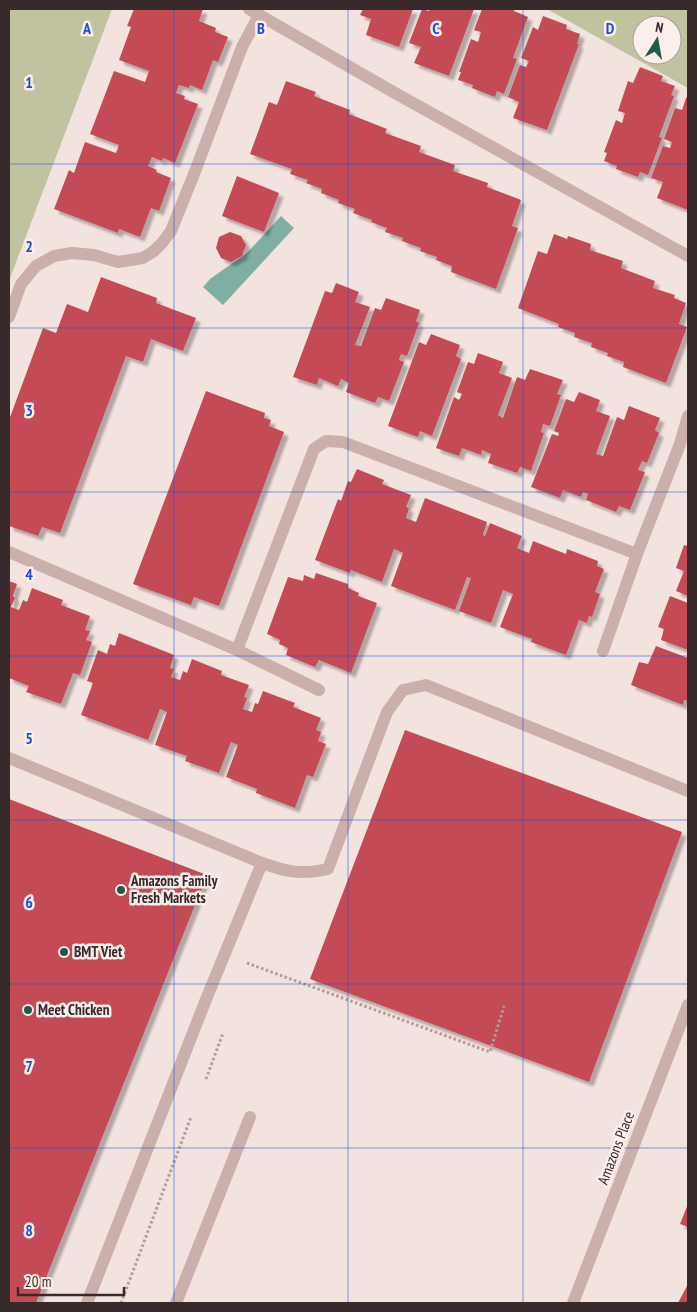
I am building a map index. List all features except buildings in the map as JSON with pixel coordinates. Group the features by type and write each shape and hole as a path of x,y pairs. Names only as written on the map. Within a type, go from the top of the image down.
{"street":[{"path":"9,317 21,284 36,266 54,256 72,253 94,255 118,262 143,258 162,243 171,231 191,182 254,12 412,103 688,256"},
{"path":"602,651 637,554 684,445 688,416"},
{"path":"237,650 314,449 326,441 343,442 637,554"},
{"path":"9,552 237,650 319,690"},
{"path":"9,758 284,871 310,873 328,870 387,712 403,690 426,685 688,792"},
{"path":"87,1303 208,994 262,862"},
{"name":"Amazons Place","path":"573,1303 688,1005"},
{"path":"176,1303 250,1117"}],"path":[{"path":"244,962 490,1052 504,1006"},
{"path":"206,1080 223,1033"},
{"path":"121,1303 192,1117"}],"green space":[{"path":"9,9 112,9 9,281"},
{"path":"547,9 688,9 688,88 647,65 682,65 682,15 632,15 632,57"}],"water":[{"path":"281,216 294,228 223,305 203,287 210,279 247,253"}],"place":[{"name":"Amazons Family Fresh Markets","path":"121,890"},
{"name":"BMT Viet","path":"64,952"},
{"name":"Meet Chicken","path":"28,1010"}]}
